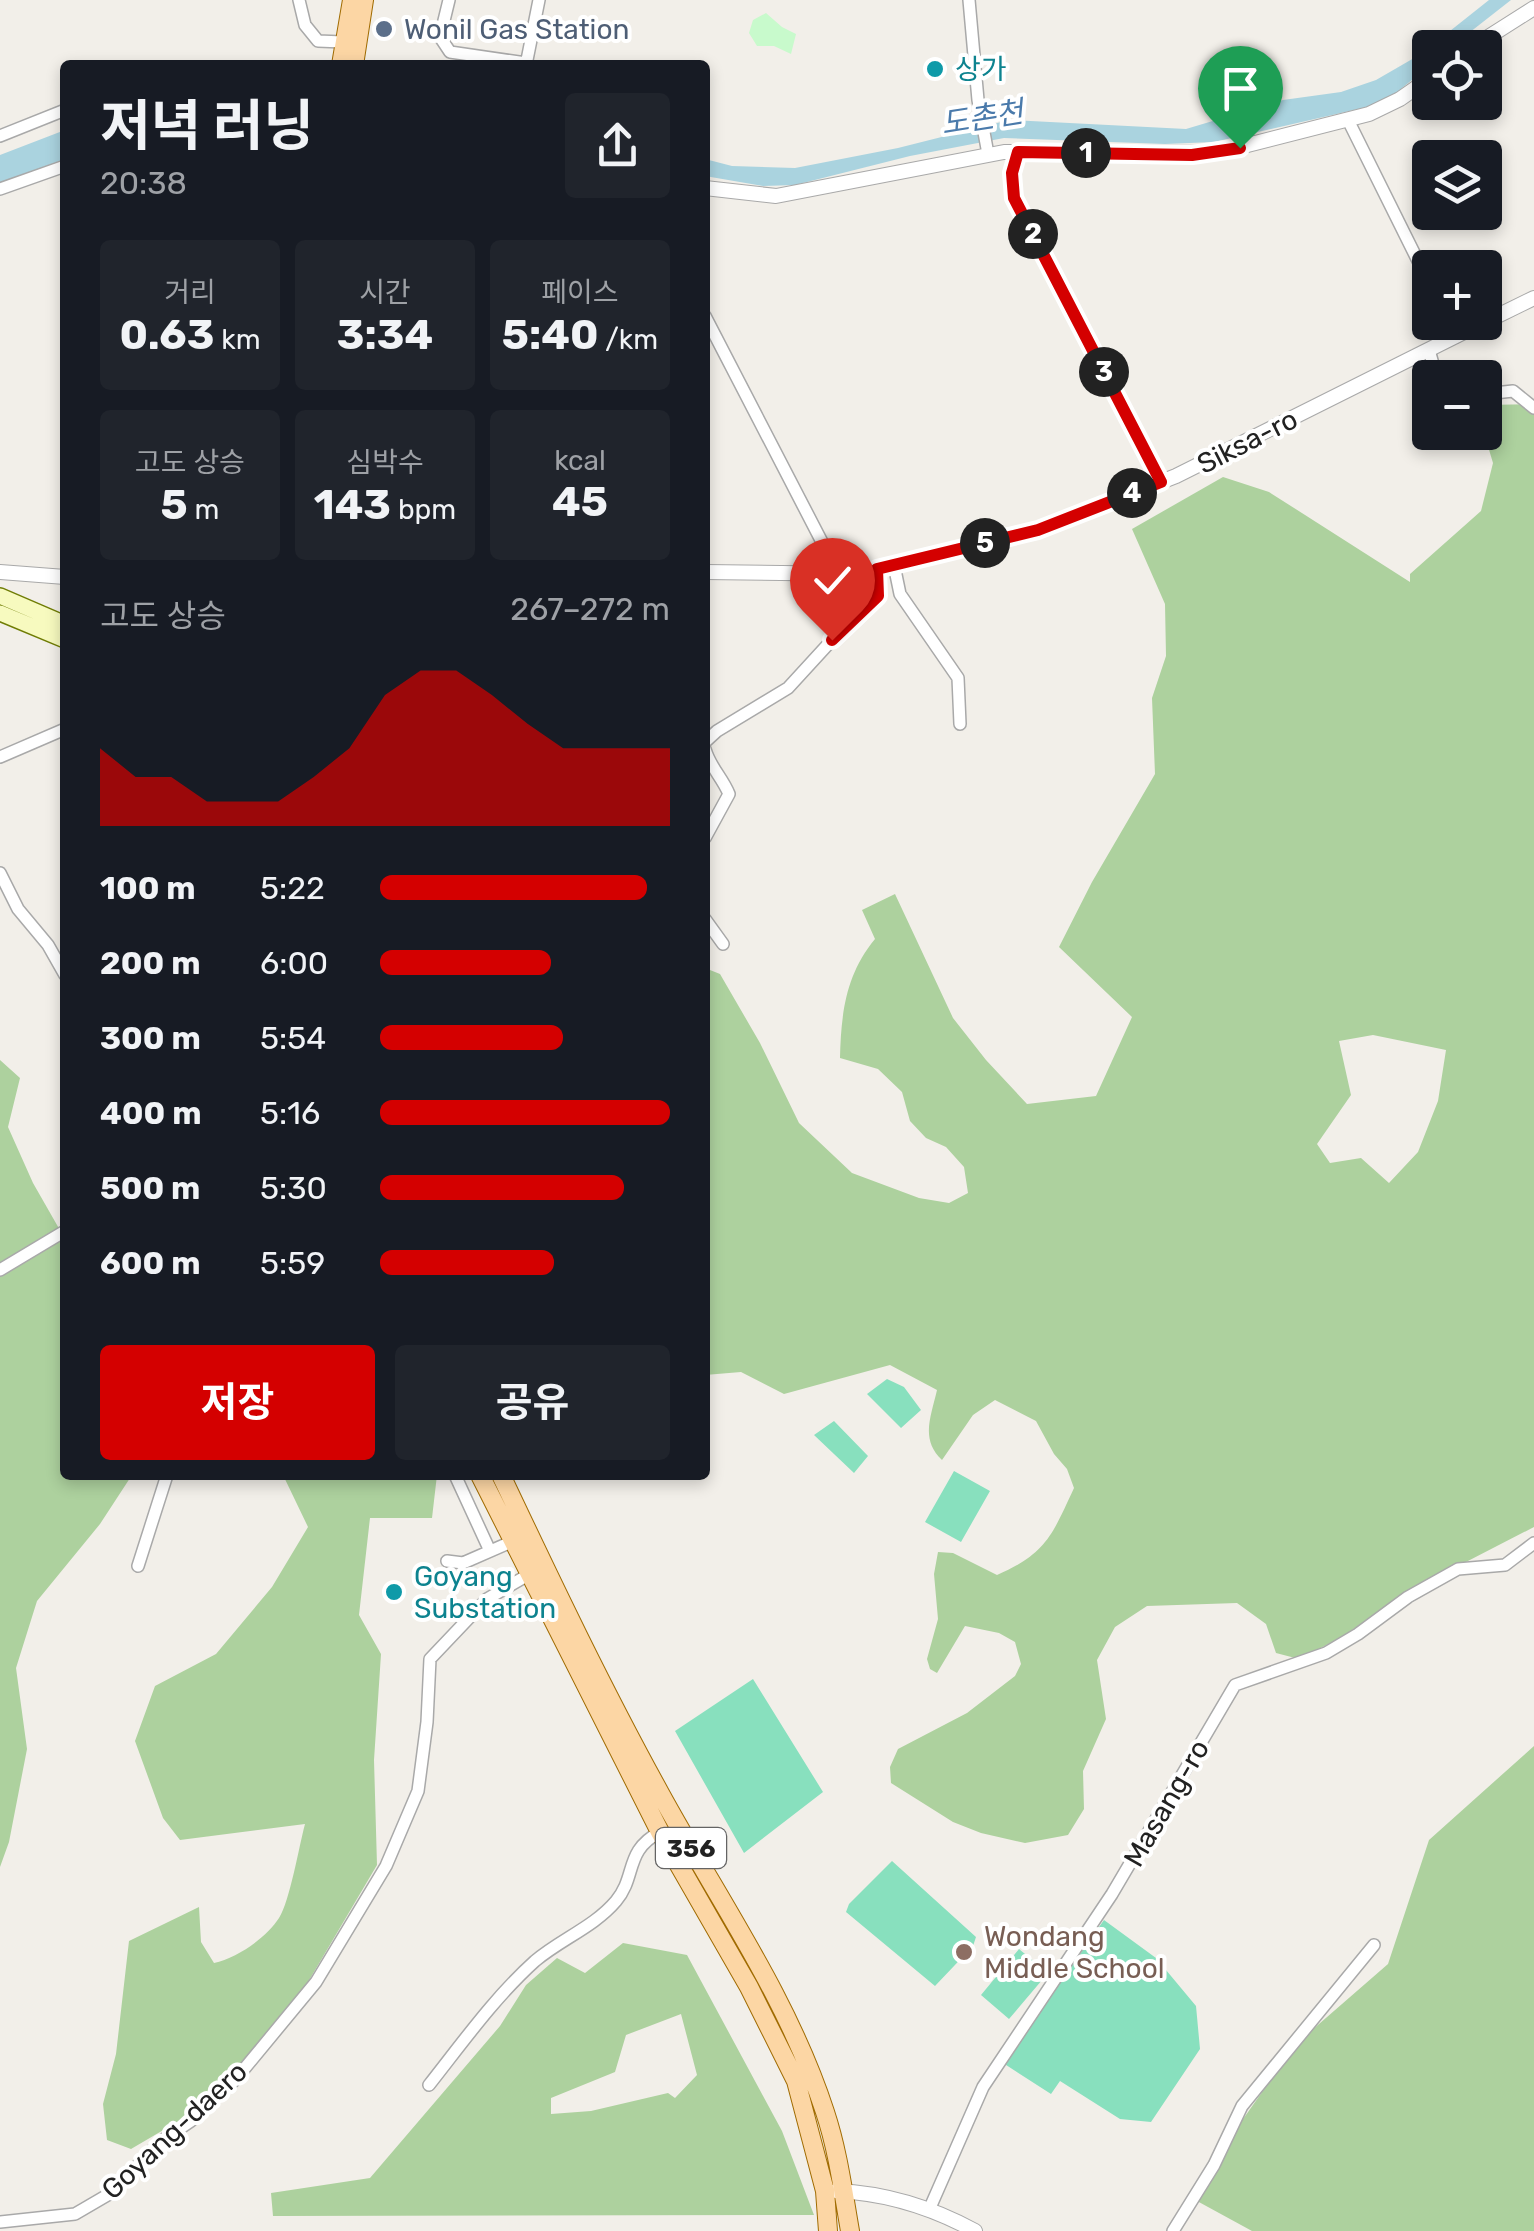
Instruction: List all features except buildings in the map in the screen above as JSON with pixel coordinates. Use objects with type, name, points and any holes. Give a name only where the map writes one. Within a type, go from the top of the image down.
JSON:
[{"type":"main road","points":[[341,60],[352,0]]},
{"type":"main road","points":[[355,60],[364,0]]},
{"type":"main road","points":[[0,596],[60,622]]},
{"type":"main road","points":[[0,612],[60,638]]},
{"type":"main road","name":"356","points":[[482,1480],[660,1832],[750,1987],[796,2081],[850,2231]]},
{"type":"main road","name":"356","points":[[503,1480],[598,1680],[768,1979],[824,2110],[834,2191],[828,2231]]},
{"type":"street","points":[[299,0],[305,25],[318,41],[343,42]]},
{"type":"street","points":[[449,0],[440,37],[450,52],[501,60]]},
{"type":"street","points":[[527,60],[540,0]]},
{"type":"street","points":[[969,0],[987,150]]},
{"type":"street","points":[[1499,30],[1534,8]]},
{"type":"street","points":[[710,189],[761,196],[791,194],[987,150],[1216,153],[1370,114],[1412,91]]},
{"type":"street","points":[[0,136],[60,112]]},
{"type":"street","points":[[1348,120],[1413,250]]},
{"type":"street","points":[[1018,152],[1012,173],[1014,198],[1161,482]]},
{"type":"street","points":[[0,189],[60,168]]},
{"type":"street","name":"Siksa-ro","points":[[1502,314],[1534,298]]},
{"type":"street","points":[[710,326],[838,573]]},
{"type":"street","name":"Siksa-ro","points":[[710,572],[838,573],[877,569],[1038,530],[1161,482],[1428,350],[1440,340]]},
{"type":"street","points":[[1428,350],[1431,360]]},
{"type":"street","points":[[1502,392],[1512,391],[1534,408]]},
{"type":"street","points":[[894,565],[900,594],[958,678],[960,724]]},
{"type":"street","points":[[710,740],[717,731],[788,688],[878,596],[877,569]]},
{"type":"street","points":[[0,572],[60,576]]},
{"type":"street","points":[[0,757],[60,731]]},
{"type":"street","points":[[710,766],[723,780],[728,794],[710,828]]},
{"type":"street","points":[[3,882],[60,966]]},
{"type":"street","points":[[710,926],[723,944]]},
{"type":"street","points":[[0,1270],[60,1234]]},
{"type":"street","points":[[138,1566],[166,1480]]},
{"type":"street","points":[[457,1480],[490,1552]]},
{"type":"street","points":[[447,1561],[463,1563],[512,1542]]},
{"type":"street","name":"Masang-ro","points":[[929,2210],[983,2087],[1119,1883],[1236,1685],[1326,1652],[1458,1569],[1505,1565],[1534,1543]]},
{"type":"street","name":"Goyang-daero","points":[[0,2222],[75,2214],[112,2194],[160,2142],[191,2122],[235,2080],[316,1982],[386,1866],[418,1791],[430,1659],[487,1599],[528,1575]]},
{"type":"street","points":[[429,2085],[504,1988],[548,1950],[591,1924],[619,1898],[642,1842],[660,1832]]},
{"type":"street","points":[[1173,2231],[1214,2165],[1242,2106],[1374,1945]]},
{"type":"street","points":[[834,2191],[895,2197],[975,2231]]},
{"type":"green space","points":[[766,13],[796,34],[791,54],[774,46],[757,46],[749,33],[753,20]]},
{"type":"green space","points":[[1534,404],[1534,1527],[1404,1594],[1342,1637],[1299,1659],[1276,1653],[1266,1624],[1237,1603],[1147,1606],[1115,1627],[1097,1660],[1106,1719],[1083,1771],[1084,1809],[1068,1835],[1025,1843],[981,1833],[953,1822],[891,1783],[890,1767],[898,1749],[967,1713],[1015,1676],[1021,1664],[1015,1642],[999,1633],[965,1626],[937,1673],[930,1669],[927,1659],[938,1619],[934,1574],[938,1552],[953,1553],[997,1575],[1014,1567],[1046,1541],[1074,1488],[1067,1469],[1036,1421],[995,1400],[973,1415],[942,1460],[929,1436],[937,1390],[890,1365],[784,1394],[741,1372],[710,1375],[710,970],[720,974],[760,1043],[799,1123],[852,1173],[919,1198],[949,1203],[968,1193],[964,1167],[946,1147],[926,1138],[910,1121],[902,1092],[878,1069],[840,1058],[851,980],[875,939],[862,910],[895,894],[953,1018],[1027,1104],[1096,1096],[1132,1017],[1059,947],[1155,774],[1152,698],[1166,656],[1165,604],[1132,529],[1223,477],[1269,492],[1410,582],[1410,574],[1481,511],[1493,463],[1489,450],[1502,450],[1502,405]],"holes":[[[1373,1035],[1446,1050],[1438,1101],[1418,1152],[1389,1183],[1361,1158],[1330,1163],[1317,1144],[1351,1095],[1339,1041]]]},
{"type":"green space","points":[[0,1060],[20,1078],[8,1127],[60,1230],[60,1480],[129,1480],[100,1524],[37,1601],[16,1668],[27,1749],[9,1842],[0,1867]]},
{"type":"green space","points":[[887,1379],[904,1387],[921,1410],[901,1428],[867,1394]]},
{"type":"green space","points":[[834,1421],[868,1456],[854,1473],[814,1435]]},
{"type":"green space","points":[[954,1471],[990,1491],[961,1542],[925,1522]]},
{"type":"green space","points":[[285,1480],[436,1480],[432,1518],[370,1518],[359,1615],[381,1654],[374,1760],[377,1865],[308,1982],[206,2105],[131,2149],[107,2140],[103,2104],[116,2054],[129,1941],[199,1907],[201,1942],[214,1963],[250,1946],[267,1933],[283,1910],[305,1824],[180,1840],[163,1818],[135,1741],[155,1686],[216,1654],[272,1587],[308,1527]]},
{"type":"green space","points":[[753,1679],[823,1792],[744,1853],[675,1731]]},
{"type":"green space","points":[[1534,1746],[1534,2231],[1252,2231],[1197,2201],[1205,2173],[1296,2044],[1388,1964],[1429,1840]]},
{"type":"green space","points":[[892,1861],[976,1937],[973,1946],[935,1986],[846,1912],[849,1904]]},
{"type":"green space","points":[[1104,1920],[1156,1958],[1196,2006],[1200,2049],[1151,2122],[1120,2119],[1060,2081],[1051,2094],[1003,2063]]},
{"type":"green space","points":[[623,1943],[687,1955],[782,2131],[814,2215],[273,2216],[271,2193],[370,2178],[500,2026],[526,1985],[557,1958],[585,1973]],"holes":[[[681,2014],[697,2075],[675,2098],[668,2093],[591,2111],[551,2114],[551,2098],[615,2072],[626,2035]]]},
{"type":"green space","points":[[1019,1949],[1048,1973],[1009,2019],[981,1995]]},
{"type":"water","points":[[1489,0],[1511,0],[1473,30],[1451,30]]},
{"type":"water","points":[[1412,59],[1412,80],[1396,93],[1367,107],[1214,142],[1004,138],[910,156],[795,185],[763,186],[710,177],[710,160],[732,166],[795,168],[898,148],[1009,120],[1186,129],[1283,100],[1341,92],[1376,80]]},
{"type":"water","points":[[60,132],[60,161],[0,183],[0,155]]},
{"type":"place","name":"Wonil Gas Station","points":[[384,29]]},
{"type":"place","name":"상가","points":[[935,69]]},
{"type":"place","name":"Goyang Substation","points":[[394,1592]]},
{"type":"place","name":"Wondang Middle School","points":[[964,1952]]},
{"type":"route","points":[[832,640],[878,596],[877,569],[1038,530],[1161,482],[1014,198],[1012,173],[1018,152],[1192,155],[1240,148]]},
{"type":"water label","name":"도촌천","points":[[982,118]]}]
